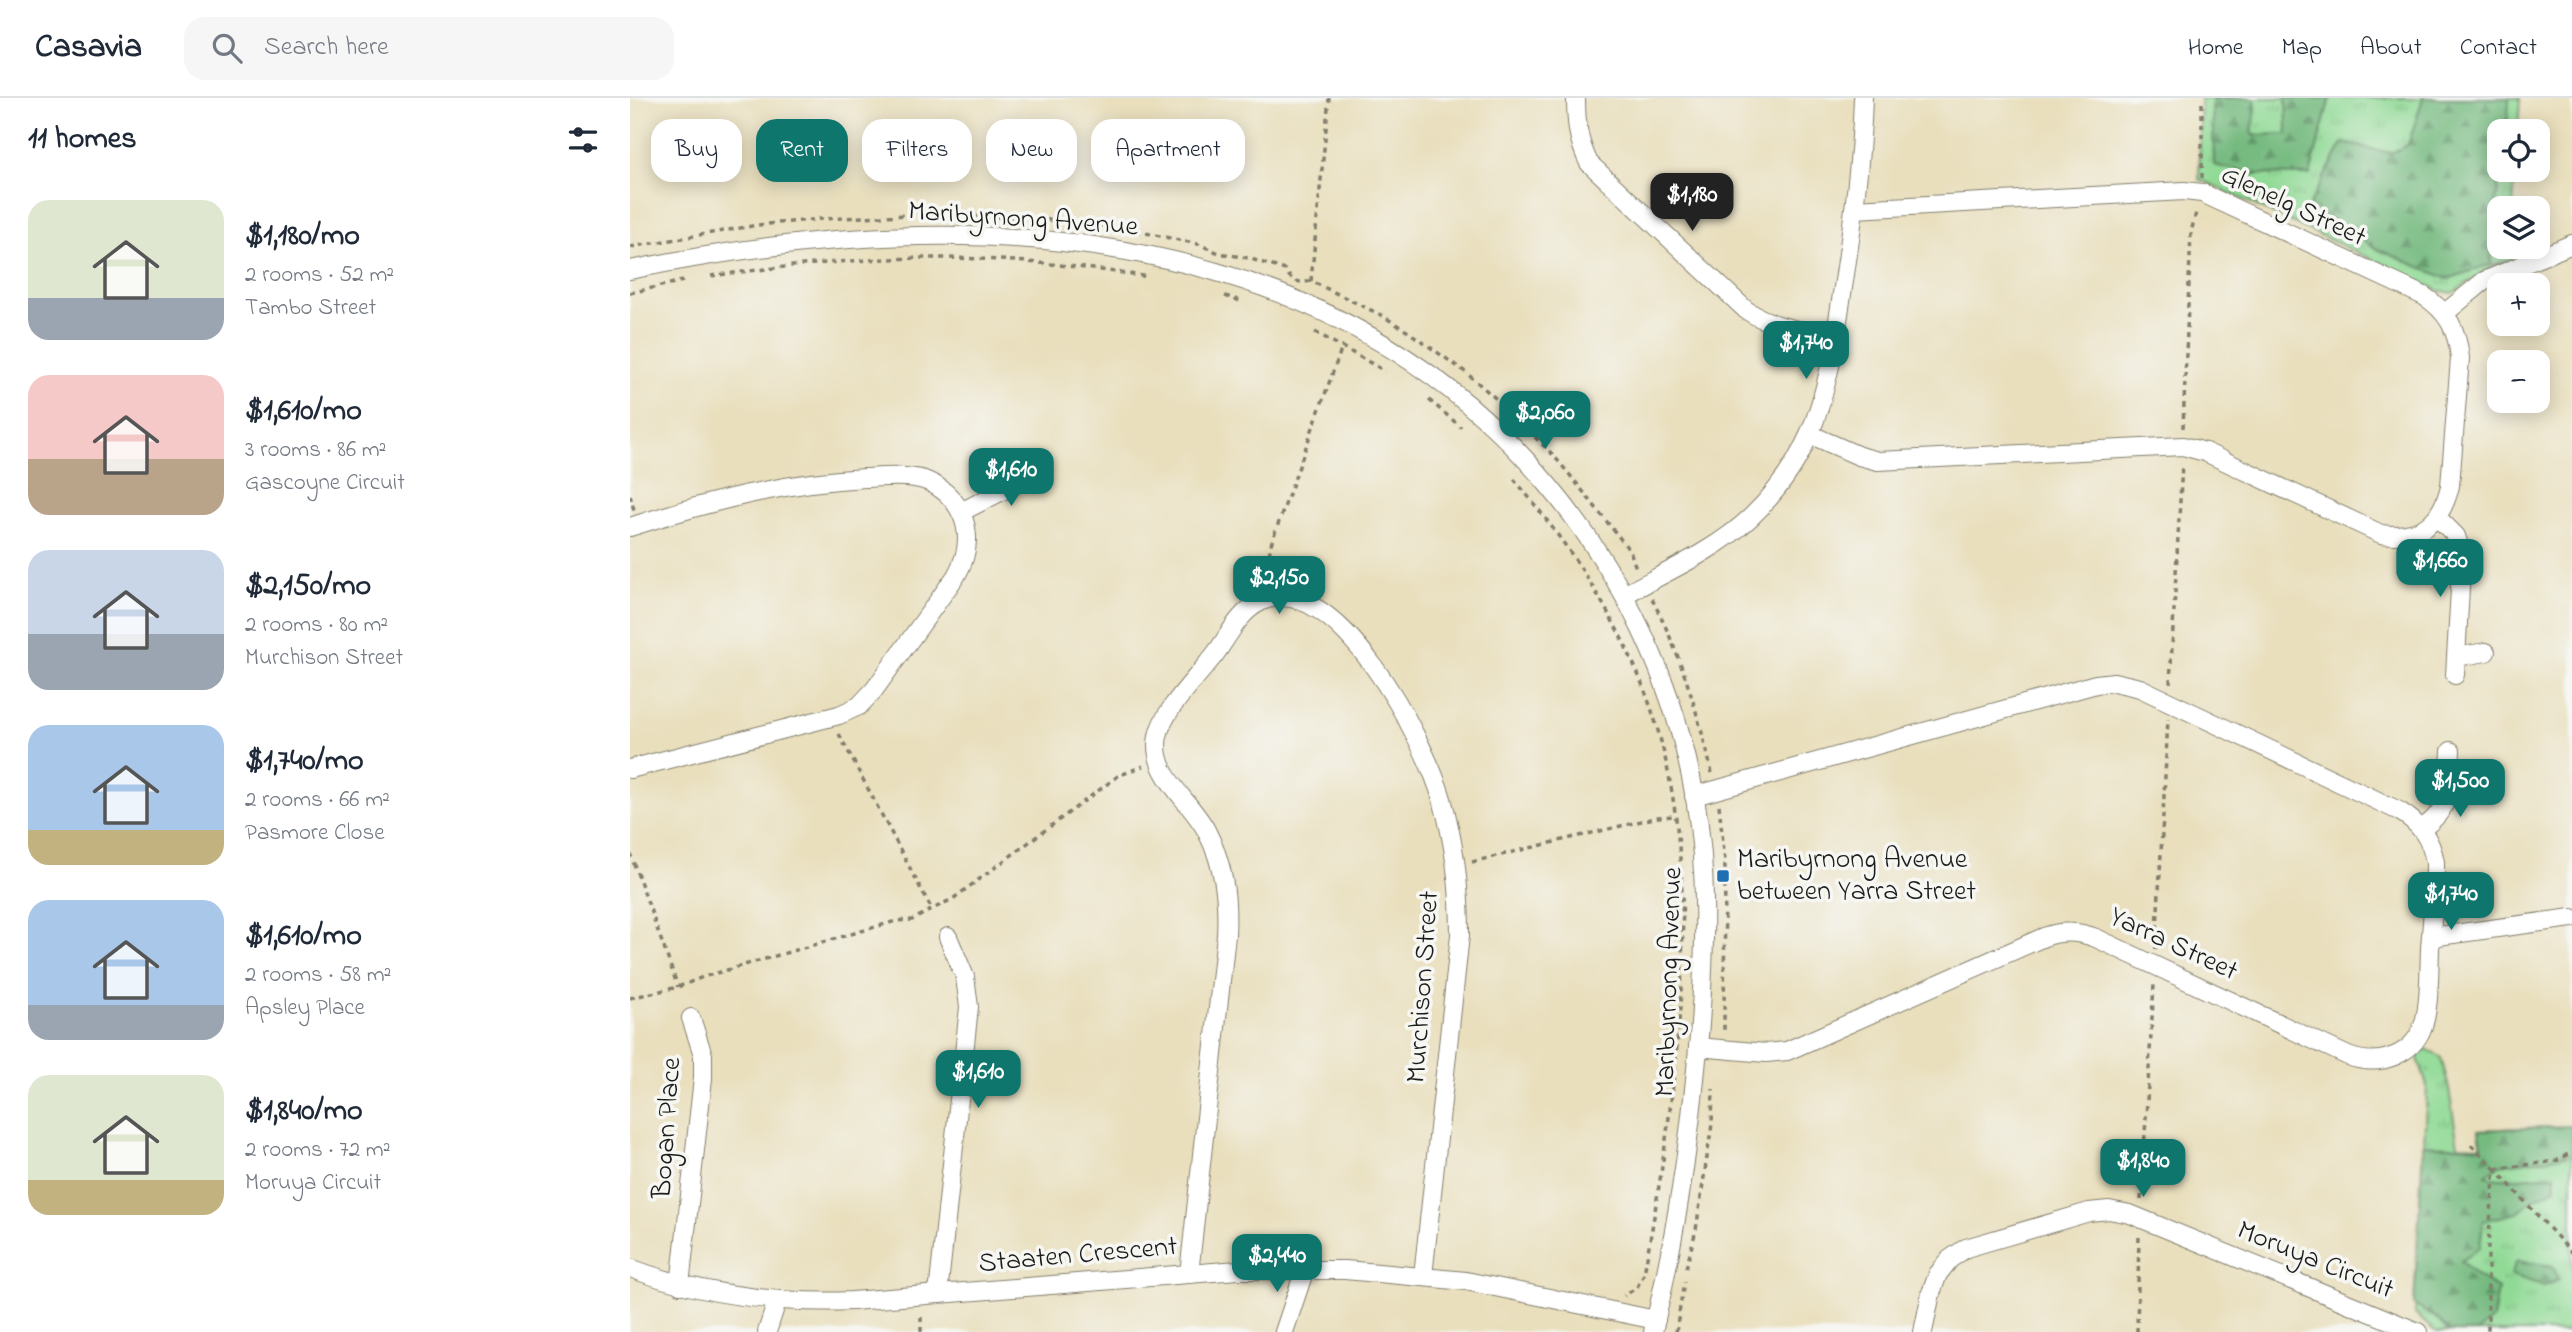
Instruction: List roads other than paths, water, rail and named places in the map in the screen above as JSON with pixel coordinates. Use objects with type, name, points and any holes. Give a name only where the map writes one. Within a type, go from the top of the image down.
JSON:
[{"type":"street","points":[[1576,98],[1580,145],[1589,163],[1746,310],[1760,320],[1777,326],[1835,337]]},
{"type":"street","points":[[1624,595],[1643,575],[1718,543],[1750,517],[1784,479],[1809,434],[1823,393],[1835,337],[1855,209],[1863,98]]},
{"type":"street","name":"Glenelg Street","points":[[1855,209],[2183,191],[2202,193],[2424,296],[2445,313]]},
{"type":"street","name":"Maribyrnong Avenue","points":[[630,270],[783,244],[938,237],[1042,242],[1183,262],[1256,283],[1360,329],[1424,370],[1474,409],[1511,443],[1584,530],[1624,595],[1650,649],[1667,693],[1695,796],[1705,902],[1698,1047],[1684,1171],[1654,1326]]},
{"type":"street","points":[[1809,434],[1859,456],[1888,461],[2183,446],[2205,452],[2381,534],[2407,535],[2424,529],[2437,517],[2446,503],[2450,486],[2460,358],[2458,338],[2445,313],[2484,281],[2572,244]]},
{"type":"street","points":[[961,512],[1043,470]]},
{"type":"street","points":[[630,527],[766,489],[836,480],[905,477],[925,480],[942,489],[961,512],[967,530],[967,550],[956,576],[867,699],[849,711],[830,717],[630,769]]},
{"type":"street","points":[[2437,517],[2456,536],[2462,554],[2456,666],[2486,652]]},
{"type":"street","name":"Murchison Street","points":[[1189,1274],[1226,935],[1227,898],[1220,862],[1213,845],[1196,813],[1162,770],[1157,743],[1165,717],[1251,607],[1267,599],[1286,596],[1312,604],[1340,629],[1377,672],[1408,719],[1432,770],[1449,824],[1457,866],[1460,907],[1458,964],[1423,1276]]},
{"type":"street","points":[[1695,796],[2096,684],[2114,682],[2140,688],[2399,811],[2422,829],[2442,811],[2448,798],[2451,751]]},
{"type":"street","points":[[2449,782],[2479,777]]},
{"type":"street","name":"Yarra Street","points":[[1698,1047],[1766,1053],[1787,1051],[2044,937],[2065,932],[2096,938],[2348,1056],[2365,1061],[2382,1061],[2405,1050],[2422,1029],[2426,1010],[2435,862],[2431,845],[2422,829]]},
{"type":"street","points":[[2431,937],[2572,918]]},
{"type":"street","points":[[938,1294],[969,1007],[965,977],[948,937]]},
{"type":"street","name":"Bogan Place","points":[[680,1284],[703,1078],[703,1055],[691,1018]]},
{"type":"street","name":"Moruya Circuit","points":[[1923,1332],[1934,1283],[1943,1266],[1957,1253],[1975,1245],[2076,1216],[2109,1210],[2130,1214],[2418,1332]]},
{"type":"street","name":"Staaten Crescent","points":[[630,1268],[712,1292],[777,1301],[827,1302],[1189,1274],[1306,1269],[1423,1276],[1508,1288],[1618,1312],[1654,1326]]},
{"type":"street","points":[[1284,1332],[1306,1269]]},
{"type":"street","points":[[767,1332],[777,1301]]},
{"type":"place","name":"Maribyrnong Avenue between Yarra Street","points":[[1723,876]]}]
